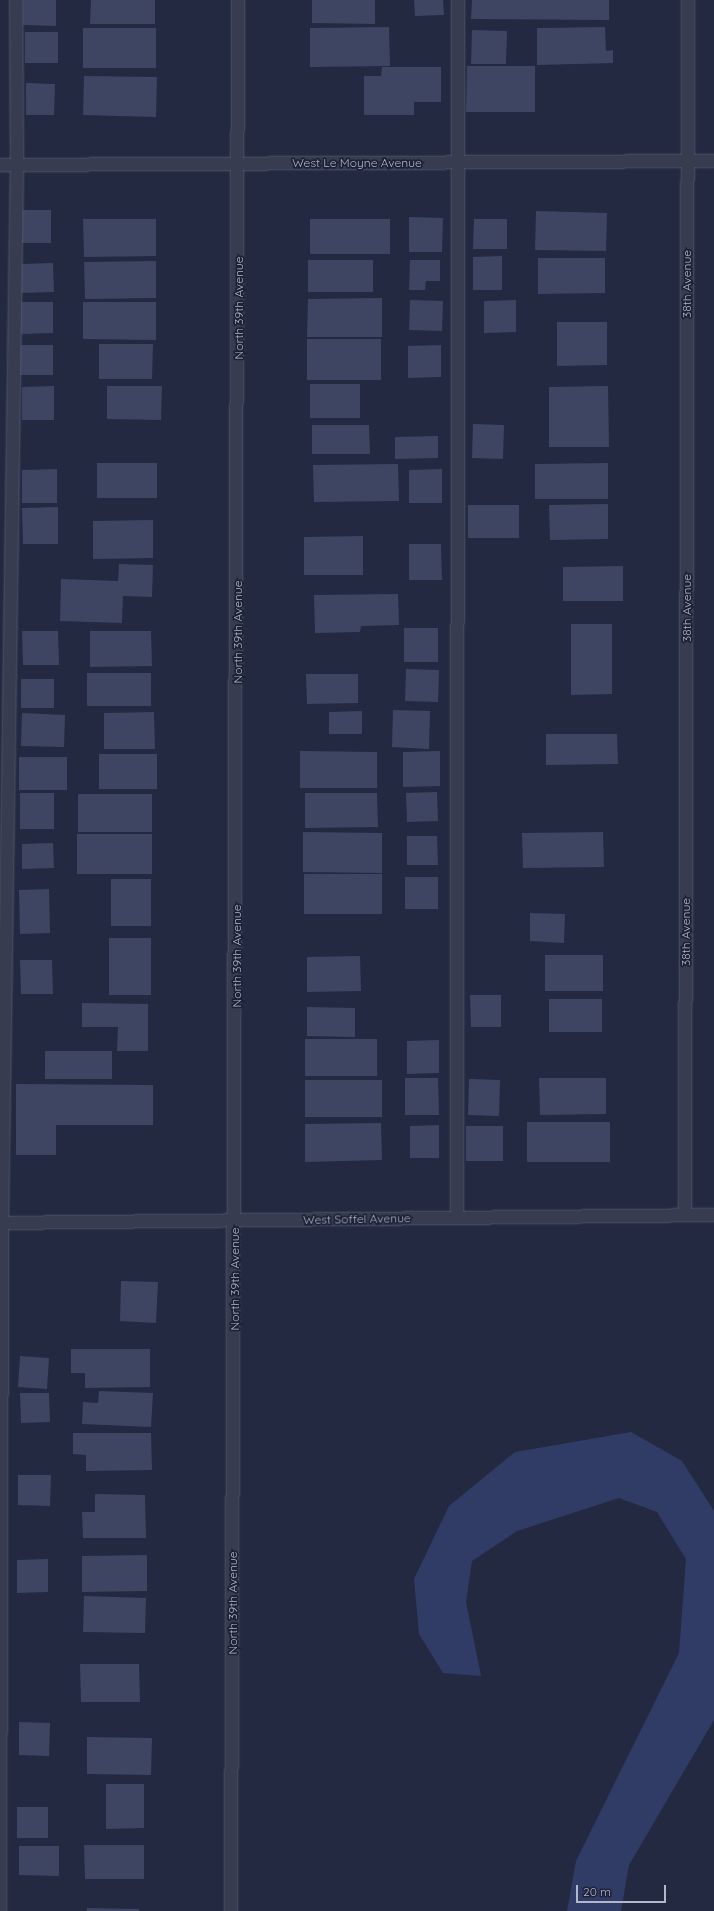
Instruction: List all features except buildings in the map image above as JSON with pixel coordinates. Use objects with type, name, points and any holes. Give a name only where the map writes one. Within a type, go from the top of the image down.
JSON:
[{"type":"street","points":[[0,1911],[1,1223],[17,165],[16,0]]},
{"type":"street","name":"North 39th Avenue","points":[[231,1911],[239,164],[238,0]]},
{"type":"street","points":[[457,1218],[458,0]]},
{"type":"street","name":"38th Avenue","points":[[685,1215],[688,0]]},
{"type":"street","name":"West Le Moyne Avenue","points":[[0,165],[714,161]]},
{"type":"street","name":"West Soffel Avenue","points":[[1,1223],[714,1215]]},
{"type":"water","points":[[631,1432],[682,1461],[714,1511],[714,1720],[629,1865],[621,1911],[567,1911],[576,1861],[679,1653],[686,1559],[657,1512],[619,1498],[517,1531],[472,1561],[466,1602],[481,1676],[443,1673],[419,1634],[414,1579],[449,1506],[515,1452]]}]
